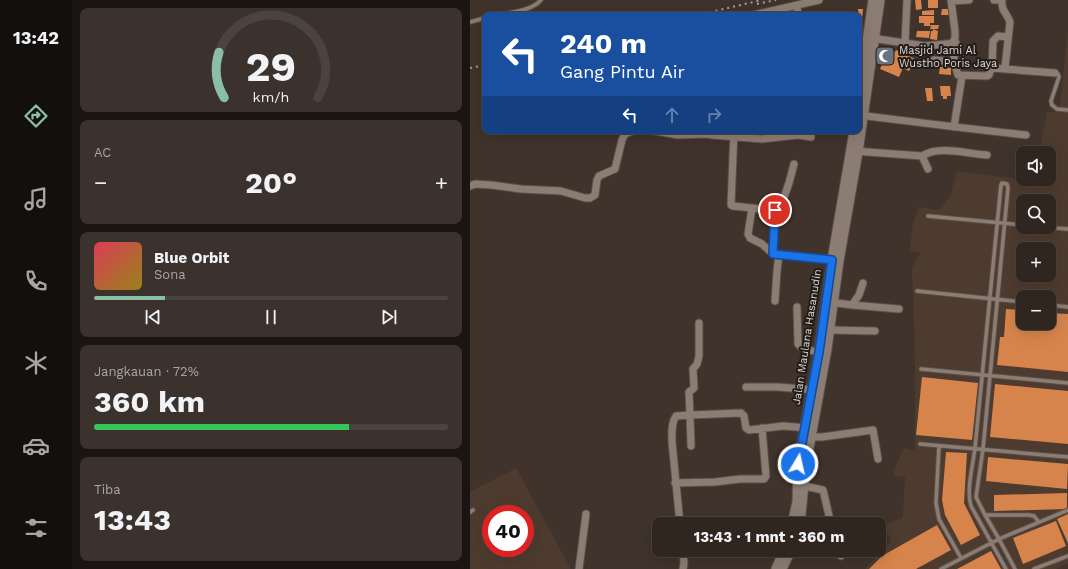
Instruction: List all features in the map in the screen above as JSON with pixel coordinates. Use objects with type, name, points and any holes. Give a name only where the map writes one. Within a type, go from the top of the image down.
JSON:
[{"type":"street","points":[[772,12],[820,0]]},
{"type":"street","name":"Jalan Maulana Hasanudin","points":[[862,133],[865,115],[873,0]]},
{"type":"street","name":"Jalan Maulana Hasanudin","points":[[862,62],[871,38],[880,0]]},
{"type":"street","points":[[905,44],[907,0]]},
{"type":"street","points":[[969,0],[951,0],[955,31],[954,62],[958,75],[990,75],[992,68],[993,41],[998,36],[1008,36]]},
{"type":"street","points":[[1002,0],[1003,10],[1010,22],[1005,68]]},
{"type":"street","points":[[797,5],[798,12]]},
{"type":"street","points":[[871,38],[925,46],[954,43]]},
{"type":"street","points":[[934,60],[954,62]]},
{"type":"street","points":[[992,68],[1055,73]]},
{"type":"street","points":[[954,127],[962,76]]},
{"type":"street","points":[[865,115],[1026,135]]},
{"type":"street","points":[[470,186],[475,184],[521,189],[562,191],[579,197],[590,198],[595,194],[599,176],[615,169],[622,140],[625,134]]},
{"type":"street","points":[[706,134],[712,136],[734,134],[762,139],[798,136],[812,137]]},
{"type":"street","points":[[734,134],[733,206],[775,210],[780,208],[782,206],[794,164]]},
{"type":"street","name":"Jalan Maulana Hasanudin","points":[[855,134],[859,151]]},
{"type":"street","name":"Jalan Maulana Hasanudin","points":[[800,517],[802,465],[832,302],[835,260],[862,134]]},
{"type":"street","points":[[859,151],[922,156],[928,152],[935,151],[951,151],[986,155]]},
{"type":"street","points":[[922,156],[928,169]]},
{"type":"street","points":[[752,208],[748,234],[750,238],[776,254],[835,260]]},
{"type":"street","points":[[775,210],[777,271],[775,301]]},
{"type":"street","points":[[850,305],[859,295],[863,283]]},
{"type":"street","points":[[832,302],[899,309]]},
{"type":"street","name":"Jalan Maulana Hasanudin","points":[[822,352],[835,330],[832,302]]},
{"type":"street","points":[[797,307],[798,344],[804,349],[822,352]]},
{"type":"street","points":[[691,446],[689,392],[694,388],[693,369],[697,364],[699,356],[699,323]]},
{"type":"street","points":[[835,330],[875,331]]},
{"type":"street","points":[[746,387],[778,386],[816,390]]},
{"type":"street","points":[[679,517],[672,442],[674,419],[677,416],[741,414],[743,415],[746,428],[748,429],[783,426],[809,431],[822,437],[873,430],[878,459]]},
{"type":"street","points":[[675,483],[764,479],[766,476],[762,428]]},
{"type":"street","points":[[802,491],[823,490],[829,517]]},
{"type":"street","name":"Jalan Maulana Hasanudin","points":[[794,517],[802,491]]},
{"type":"street","points":[[579,569],[586,514]]},
{"type":"street","points":[[683,569],[684,557]]},
{"type":"street","points":[[776,569],[781,557]]},
{"type":"street","points":[[782,569],[788,557]]},
{"type":"lane","points":[[511,12],[528,8],[538,4],[541,0]]},
{"type":"lane","points":[[470,22],[482,19]]},
{"type":"lane","points":[[1055,73],[1058,74],[1059,77],[1051,101],[1052,105],[1057,108],[1068,110]]},
{"type":"lane","points":[[1006,569],[971,506],[969,499],[990,299],[1000,185],[1002,183],[1007,184],[1008,186],[983,449],[976,497],[1015,569]]},
{"type":"lane","points":[[928,216],[1016,225]]},
{"type":"lane","points":[[1056,228],[1068,229]]},
{"type":"lane","points":[[917,291],[1016,301]]},
{"type":"lane","points":[[1056,305],[1068,306]]},
{"type":"lane","points":[[922,369],[1068,383]]},
{"type":"lane","points":[[920,444],[1068,457]]},
{"type":"lane","points":[[939,446],[936,503],[937,512],[939,519],[961,558]]},
{"type":"lane","points":[[941,569],[992,542],[1068,510]]},
{"type":"lane","points":[[985,516],[1028,515],[1034,516],[1040,522]]},
{"type":"lane","points":[[1034,569],[1068,556]]},
{"type":"shaded area","points":[[1068,32],[1068,563],[1056,569],[865,569],[877,557],[886,557],[886,547],[891,542],[886,530],[888,523],[903,518],[905,477],[894,476],[893,472],[904,448],[915,451],[915,358],[912,268],[920,253],[910,250],[913,223],[919,207],[937,210],[943,205],[951,194],[957,171],[1016,179],[1016,186],[1056,186],[1056,146],[1040,146],[1047,112],[1059,112]]},
{"type":"shaded area","points":[[516,468],[571,569],[470,569],[470,492]]},
{"type":"building","points":[[915,0],[921,0],[922,9],[916,10]]},
{"type":"building","points":[[928,0],[938,0],[938,8],[928,8]]},
{"type":"building","points":[[858,9],[863,9],[862,20],[862,12],[858,12]]},
{"type":"building","points":[[942,9],[952,9],[952,15],[941,15]]},
{"type":"building","points":[[934,10],[934,15],[922,15],[922,11]]},
{"type":"building","points":[[919,16],[934,16],[934,23],[930,23],[930,25],[939,25],[938,29],[930,29],[931,26],[924,26],[924,23],[919,23]]},
{"type":"building","points":[[933,29],[938,31],[937,40],[930,39],[931,31],[933,31]]},
{"type":"building","points":[[917,31],[930,31],[929,38],[916,37]]},
{"type":"building","points":[[888,49],[895,52],[896,50],[915,59],[909,71],[903,68],[899,77],[880,69]]},
{"type":"building","points":[[940,67],[951,68],[951,75],[939,74]]},
{"type":"building","points":[[940,86],[950,86],[951,96],[947,96],[947,99],[943,99],[943,96],[941,96]]},
{"type":"building","points":[[925,88],[932,88],[933,101],[927,101]]},
{"type":"building","points":[[1006,309],[1016,310],[1016,330],[1056,330],[1056,313],[1068,314],[1068,372],[997,365],[1000,337],[1004,337]]},
{"type":"building","points":[[922,377],[978,383],[972,440],[916,435]]},
{"type":"building","points":[[995,384],[1068,391],[1068,444],[990,437]]},
{"type":"building","points":[[946,452],[967,453],[964,503],[980,535],[961,545],[945,515],[942,500]]},
{"type":"building","points":[[988,457],[1068,464],[1067,489],[986,481]]},
{"type":"building","points":[[1067,493],[1067,509],[994,511],[994,495]]},
{"type":"building","points":[[1068,514],[1068,543],[1057,519]]},
{"type":"building","points":[[1056,521],[1066,546],[1023,564],[1013,538]]},
{"type":"building","points":[[937,525],[951,550],[916,569],[869,569],[881,557],[886,557],[886,554]]},
{"type":"building","points":[[991,551],[1001,569],[957,569]]},
{"type":"railway","points":[[711,12],[762,0]]},
{"type":"railway","points":[[757,4],[776,0]]},
{"type":"railway","points":[[470,68],[482,66]]},
{"type":"place","name":"Masjid Jami Al Wustho Poris Jaya","points":[[885,56]]},
{"type":"route","points":[[775,210],[773,254],[832,260],[819,352],[798,464]]}]
